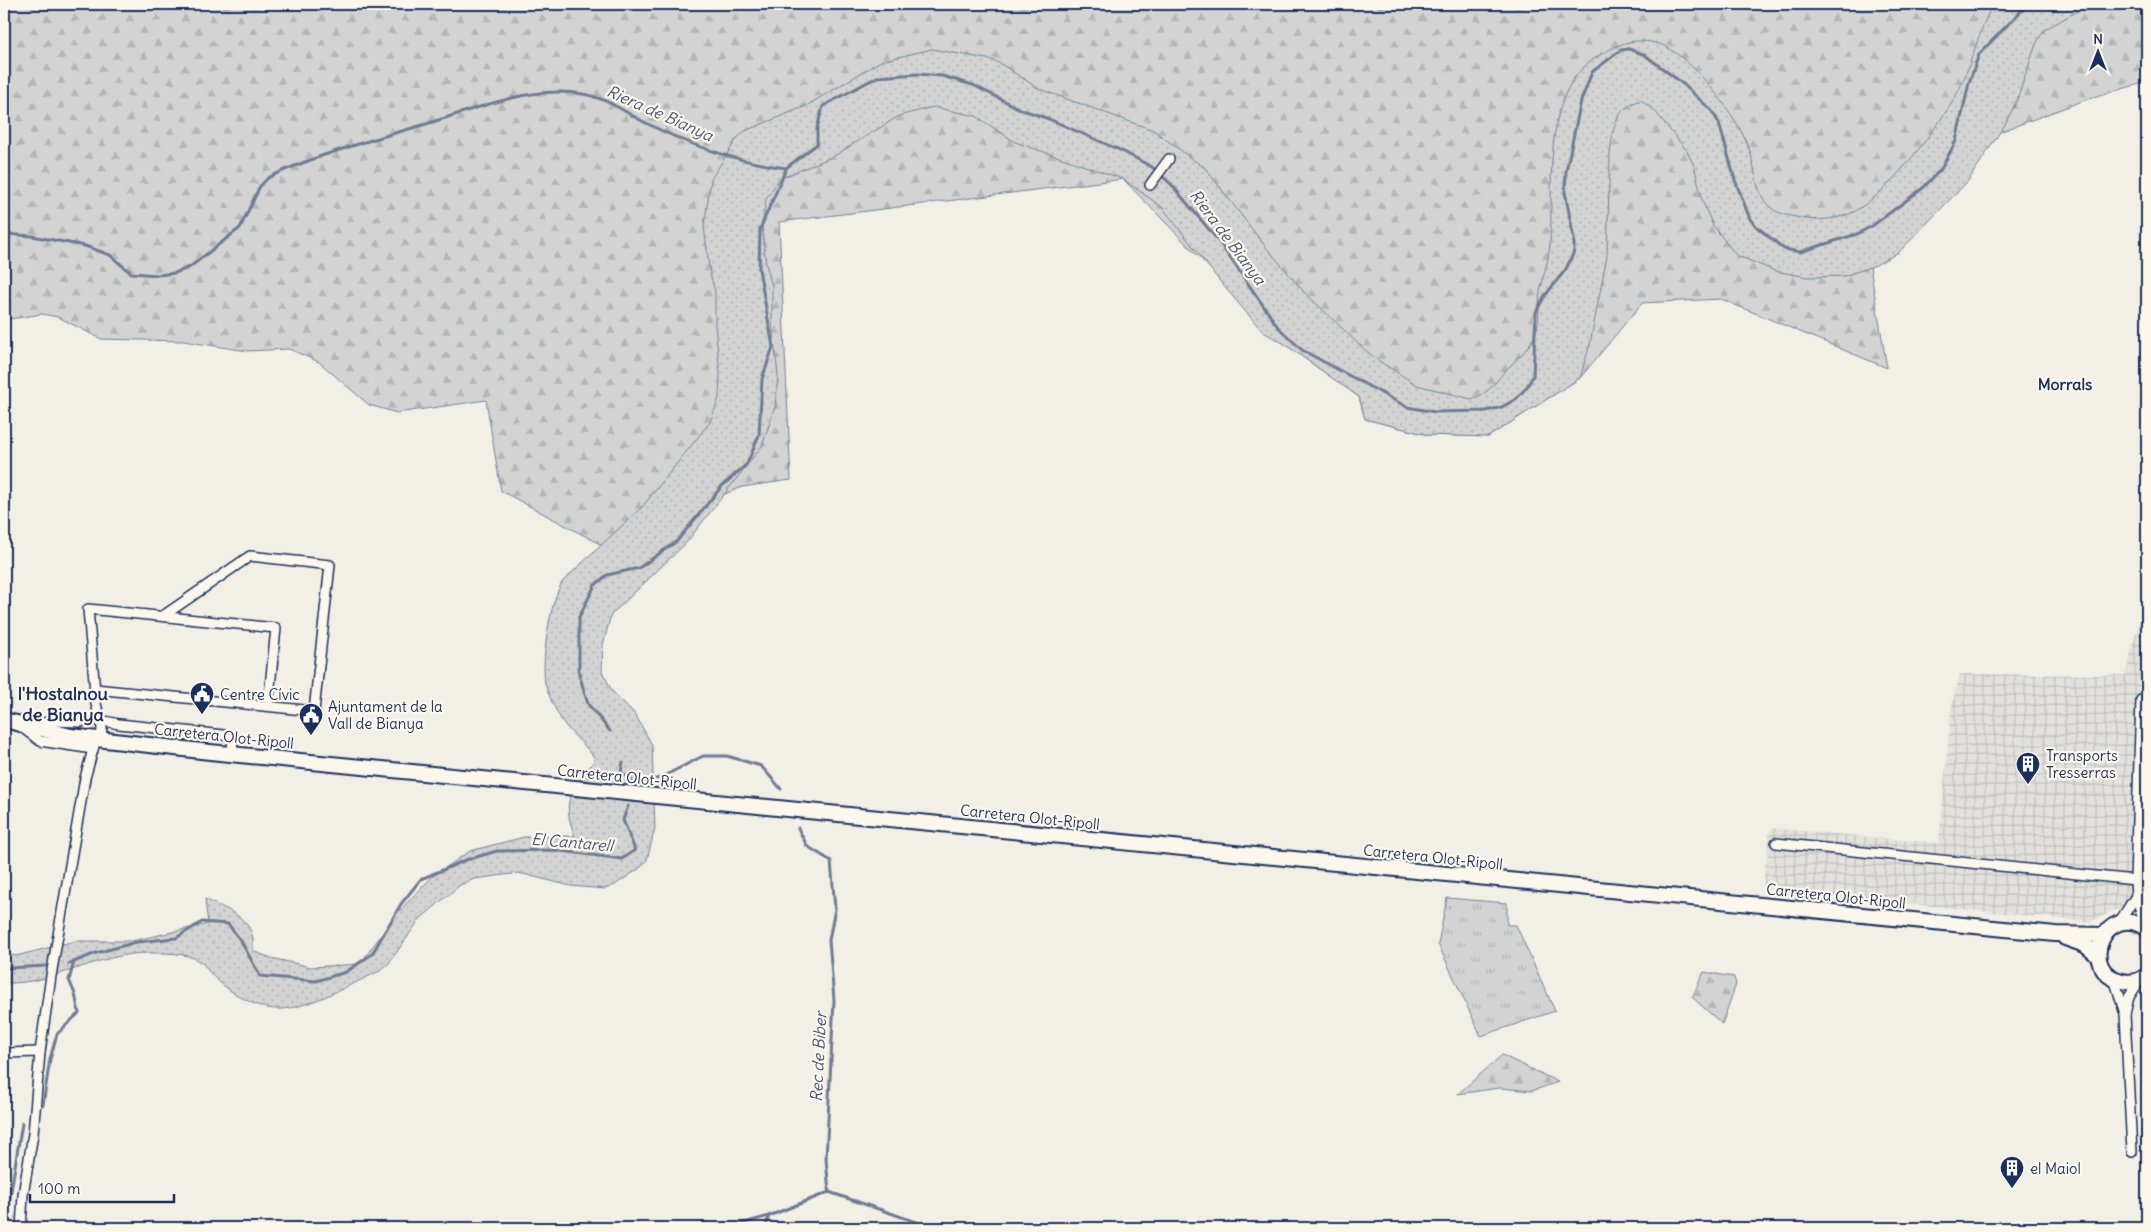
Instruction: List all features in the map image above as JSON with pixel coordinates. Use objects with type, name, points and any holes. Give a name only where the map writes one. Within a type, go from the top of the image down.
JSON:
[{"type":"main road","name":"Carretera Olot-Ripoll","points":[[4,720],[94,742],[232,753],[648,796],[2055,934],[2103,935]]},
{"type":"main road","points":[[2143,977],[2129,982],[2114,978],[2103,969],[2098,956],[2099,943],[2103,935],[2118,924],[2133,922],[2147,929]]},
{"type":"main road","name":"Carretera Olot-Ripoll","points":[[2055,934],[2085,945],[2098,956]]},
{"type":"street","points":[[1150,185],[1169,159]]},
{"type":"street","points":[[96,689],[314,711],[330,565],[250,556],[163,616]]},
{"type":"street","points":[[21,1228],[23,1195],[33,1134],[40,1052],[51,976],[85,778],[101,720],[96,704],[88,609],[276,628],[268,706]]},
{"type":"street","points":[[2141,700],[2135,880],[2136,896],[2147,929]]},
{"type":"street","points":[[94,742],[84,727],[96,704]]},
{"type":"street","points":[[38,729],[43,723],[52,721],[86,721],[95,718],[233,736],[232,753]]},
{"type":"street","points":[[18,724],[40,741],[94,742]]},
{"type":"street","points":[[2137,794],[2147,794]]},
{"type":"street","points":[[1776,843],[2135,880]]},
{"type":"street","points":[[2118,924],[2136,896]]},
{"type":"street","points":[[2132,1152],[2126,1014],[2129,997],[2143,977]]},
{"type":"street","points":[[2114,978],[2126,1014]]},
{"type":"street","points":[[4,1053],[40,1052]]},
{"type":"shaded area","points":[[2147,591],[2147,914],[2115,910],[2090,922],[1763,889],[1770,828],[1939,843],[1951,709],[1960,674],[2125,675]]},
{"type":"green space","points":[[4,4],[2147,4],[2147,82],[2093,97],[1989,136],[1948,195],[1870,267],[1887,368],[1721,299],[1642,303],[1580,378],[1488,437],[1428,435],[1365,419],[1359,397],[1283,343],[1123,179],[779,222],[791,480],[742,487],[602,545],[501,491],[486,400],[397,413],[369,405],[319,362],[289,349],[247,351],[183,341],[101,339],[58,317],[42,314],[4,320]]},
{"type":"green space","points":[[1993,4],[2090,4],[2044,30],[2036,44],[2017,100],[2004,126],[1968,181],[1899,252],[1876,265],[1844,276],[1807,277],[1775,271],[1736,255],[1712,224],[1702,200],[1695,168],[1687,151],[1654,110],[1641,100],[1629,105],[1619,115],[1613,131],[1610,153],[1607,256],[1590,344],[1580,378],[1488,437],[1428,435],[1365,419],[1359,397],[1283,343],[1263,332],[1222,284],[1163,208],[1123,179],[1015,142],[976,116],[933,107],[899,116],[834,156],[779,179],[766,199],[762,227],[766,264],[772,286],[772,324],[778,375],[775,407],[762,446],[686,543],[611,615],[603,645],[602,671],[612,691],[635,714],[652,745],[655,828],[647,860],[640,868],[615,885],[605,889],[571,886],[519,873],[474,879],[460,885],[420,919],[389,963],[380,971],[318,1000],[292,1008],[272,1009],[243,999],[218,981],[201,962],[187,956],[174,954],[129,954],[40,979],[4,983],[4,954],[16,956],[75,941],[132,941],[208,924],[205,899],[233,912],[245,922],[253,937],[253,951],[271,958],[311,967],[360,964],[397,913],[432,877],[470,851],[524,837],[575,836],[568,812],[571,795],[595,759],[565,725],[546,688],[544,660],[548,630],[554,602],[563,581],[643,506],[710,422],[719,398],[720,373],[715,326],[715,291],[710,274],[704,226],[711,179],[738,137],[745,131],[806,106],[881,61],[932,49],[992,60],[1039,89],[1153,130],[1206,169],[1265,246],[1304,292],[1365,350],[1417,385],[1471,399],[1486,392],[1494,384],[1527,348],[1536,332],[1540,292],[1549,249],[1552,168],[1558,116],[1566,92],[1579,72],[1597,57],[1623,44],[1634,41],[1662,45],[1680,56],[1715,92],[1735,121],[1749,148],[1758,188],[1765,202],[1774,210],[1800,218],[1831,219],[1849,214],[1862,207],[1876,195],[1906,164],[1933,130],[1959,89]]},
{"type":"green space","points":[[1447,898],[1507,903],[1507,925],[1516,925],[1555,1011],[1481,1036],[1438,944]]},
{"type":"green space","points":[[1704,972],[1734,977],[1736,984],[1722,1024],[1692,997]]},
{"type":"green space","points":[[1502,1055],[1558,1082],[1532,1091],[1499,1088],[1458,1094]]},
{"type":"waterway","name":"Riera de Bianya","points":[[4,234],[32,236],[85,246],[110,255],[131,273],[158,275],[175,273],[190,267],[240,228],[260,186],[268,178],[296,165],[332,152],[506,99],[547,92],[568,92],[588,95],[611,103],[646,123],[714,152],[750,162],[786,168],[817,144],[817,128],[823,106],[877,77],[917,74],[942,76],[973,85],[1020,109],[1049,119],[1124,152],[1152,167],[1171,184],[1217,239],[1278,327],[1302,350],[1407,407],[1435,412],[1486,411],[1502,407],[1516,399],[1526,388],[1533,376],[1536,312],[1544,297],[1566,269],[1574,252],[1574,239],[1565,192],[1566,171],[1581,101],[1592,72],[1621,50],[1629,49],[1645,55],[1683,84],[1712,111],[1719,123],[1735,180],[1750,219],[1784,249],[1800,252],[1857,234],[1872,226],[1923,188],[1941,169],[1956,141],[1969,83],[1979,54],[2028,4]]},
{"type":"waterway","name":"Riera de Bianya","points":[[2124,4],[2135,4]]},
{"type":"waterway","points":[[610,731],[588,704],[579,674],[579,617],[595,585],[607,575],[639,568],[677,541],[722,486],[747,464],[759,435],[762,379],[773,347],[759,269],[760,229],[786,169]]},
{"type":"waterway","points":[[623,762],[621,772],[635,784],[660,778],[703,756],[727,756],[761,766],[781,789]]},
{"type":"waterway","name":"El Cantarell","points":[[69,964],[96,953],[137,942],[176,938],[202,922],[228,924],[241,941],[260,976],[316,981],[346,972],[372,954],[401,904],[421,879],[466,860],[497,851],[553,850],[622,859],[635,850],[623,820],[628,806]]},
{"type":"waterway","name":"Rec de Biber","points":[[798,828],[807,846],[831,861],[835,909],[829,940],[834,1000],[826,1159],[829,1192],[934,1228]]},
{"type":"waterway","points":[[43,1105],[50,1059],[57,1034],[79,1013],[75,994],[69,980],[74,962]]},
{"type":"waterway","name":"El Cantarell","points":[[4,966],[8,968],[46,966]]},
{"type":"waterway","points":[[8,1228],[10,1197],[22,1123]]},
{"type":"waterway","points":[[765,1228],[769,1216],[829,1192]]},
{"type":"waterway","points":[[727,1228],[769,1216]]},
{"type":"place","name":"Centre Cívic","points":[[202,715]]},
{"type":"place","name":"Ajuntament de la Vall de Bianya","points":[[311,736]]},
{"type":"place","name":"Transports Tresserras","points":[[2028,785]]},
{"type":"place","name":"el Maiol","points":[[2012,1189]]},
{"type":"district","name":"Morrals","points":[[2065,384]]},
{"type":"district","name":"l'Hostalnou de Bianya","points":[[63,703]]}]
